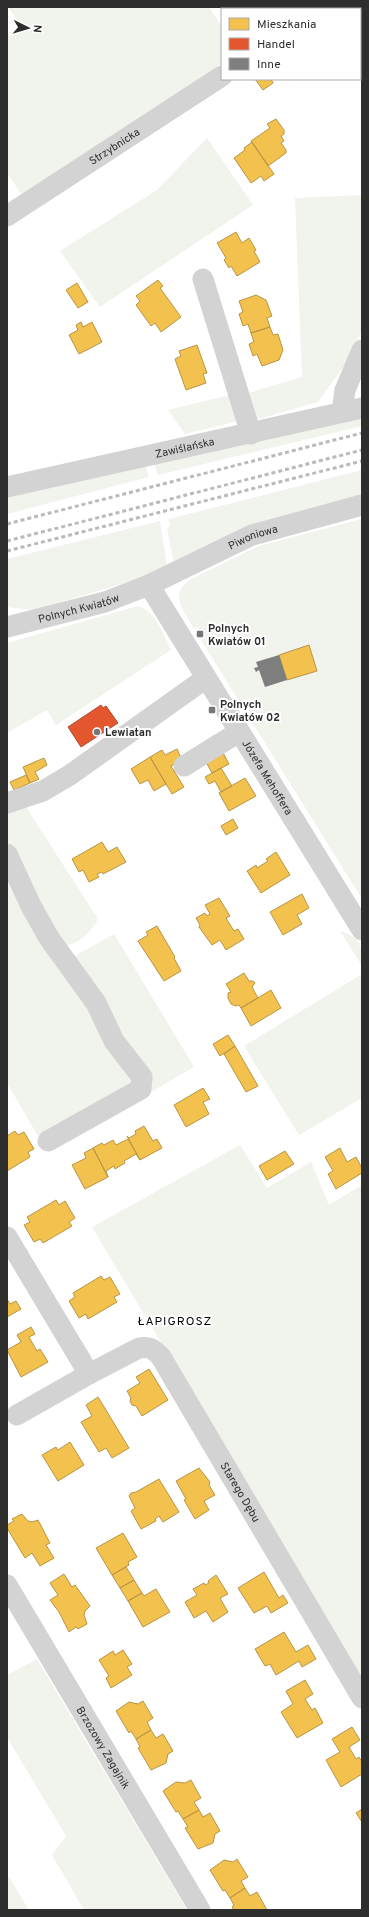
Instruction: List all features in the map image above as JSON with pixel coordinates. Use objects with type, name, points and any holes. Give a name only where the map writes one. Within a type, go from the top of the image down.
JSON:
[{"type":"street","name":"Strzybnicka","points":[[7,216],[221,77]]},
{"type":"street","points":[[203,279],[251,434]]},
{"type":"street","points":[[352,410],[345,390],[362,350]]},
{"type":"street","name":"Zawiślańska","points":[[7,487],[251,434],[352,410]]},
{"type":"street","name":"Piwoniowa","points":[[149,585],[252,535],[362,505]]},
{"type":"street","name":"Polnych Kwiatów","points":[[7,626],[105,602],[149,585]]},
{"type":"street","name":"Józefa Mehoffera","points":[[149,585],[362,930]]},
{"type":"street","points":[[7,803],[43,791],[70,775],[206,678]]},
{"type":"street","points":[[184,766],[239,732]]},
{"type":"street","points":[[7,854],[31,906],[49,938],[96,1003],[114,1041],[142,1077],[141,1089],[48,1141]]},
{"type":"street","points":[[7,1237],[89,1374]]},
{"type":"street","name":"Starego Dębu","points":[[17,1415],[89,1374],[139,1348],[147,1347],[154,1350],[362,1698]]},
{"type":"street","name":"Brzozowy Zagajnik","points":[[7,1585],[200,1910]]},
{"type":"shaded area","points":[[8,7],[209,7],[221,25],[221,64],[24,198],[7,173],[7,35],[21,26]]},
{"type":"shaded area","points":[[207,138],[253,205],[100,307],[60,251],[157,190]]},
{"type":"shaded area","points":[[362,195],[362,331],[346,363],[318,402],[255,420],[248,393],[302,377],[295,198]]},
{"type":"shaded area","points":[[230,395],[238,421],[185,434],[168,410]]},
{"type":"shaded area","points":[[362,416],[362,426],[158,475],[153,459]]},
{"type":"shaded area","points":[[144,461],[149,477],[7,514],[7,493]]},
{"type":"shaded area","points":[[362,470],[362,497],[174,563],[167,528],[170,526],[169,519]]},
{"type":"shaded area","points":[[362,519],[362,899],[201,640],[205,638],[198,627],[194,629],[180,603],[179,597],[180,591],[184,585],[191,579],[259,546]]},
{"type":"shaded area","points":[[160,521],[167,566],[138,579],[33,610],[7,607],[7,559]]},
{"type":"shaded area","points":[[138,606],[150,613],[154,618],[162,630],[171,650],[56,725],[47,710],[7,733],[7,643]]},
{"type":"shaded area","points":[[24,804],[98,919],[83,938],[72,944],[60,945],[7,847],[7,806]]},
{"type":"shaded area","points":[[7,871],[67,967],[136,1086],[38,1136],[7,1083]]},
{"type":"shaded area","points":[[340,931],[353,937],[359,943],[362,952],[362,966]]},
{"type":"shaded area","points":[[114,934],[194,1067],[146,1095],[73,957]]},
{"type":"shaded area","points":[[362,974],[362,1098],[299,1135],[244,1046]]},
{"type":"shaded area","points":[[240,1145],[267,1188],[311,1162],[329,1205],[362,1185],[362,1679],[92,1227]]},
{"type":"shaded area","points":[[37,1659],[187,1910],[84,1910],[52,1855],[66,1836],[7,1737],[7,1675]]},
{"type":"shaded area","points":[[7,1874],[29,1910],[7,1910]]},
{"type":"building: Mieszkania","points":[[361,30],[362,31],[362,50],[361,48]]},
{"type":"building: Mieszkania","points":[[256,80],[272,80],[273,83],[263,90]]},
{"type":"building: Mieszkania","points":[[276,119],[284,130],[284,134],[281,136],[284,141],[281,143],[286,150],[286,153],[268,166],[251,141],[270,128],[267,124]]},
{"type":"building: Mieszkania","points":[[252,142],[274,174],[264,181],[261,176],[251,183],[234,158],[245,150],[244,148]]},
{"type":"building: Mieszkania","points":[[236,232],[242,243],[249,238],[256,250],[254,251],[260,262],[237,276],[231,266],[229,268],[224,260],[226,258],[217,243]]},
{"type":"building: Mieszkania","points":[[158,280],[163,286],[160,288],[181,317],[161,332],[155,323],[151,326],[136,305],[140,301],[136,296]]},
{"type":"building: Mieszkania","points":[[77,283],[88,302],[78,308],[66,290]]},
{"type":"building: Mieszkania","points":[[256,295],[266,300],[272,316],[267,318],[270,327],[251,333],[248,324],[243,326],[239,314],[243,312],[239,301]]},
{"type":"building: Mieszkania","points":[[81,322],[83,327],[92,322],[102,342],[79,354],[69,335],[78,330],[76,325]]},
{"type":"building: Mieszkania","points":[[270,327],[273,335],[278,334],[283,350],[279,360],[262,366],[257,354],[253,356],[249,344],[254,342],[251,333]]},
{"type":"building: Mieszkania","points":[[197,345],[207,373],[203,374],[206,383],[186,390],[175,359],[181,356],[179,351]]},
{"type":"building: Mieszkania","points":[[309,645],[317,671],[287,680],[279,655]]},
{"type":"building: Mieszkania","points":[[177,749],[182,760],[171,766],[184,787],[172,794],[150,757],[162,750],[165,755]]},
{"type":"building: Mieszkania","points":[[222,751],[229,764],[212,773],[205,760]]},
{"type":"building: Mieszkania","points":[[150,757],[166,784],[154,791],[148,780],[140,784],[131,769]]},
{"type":"building: Mieszkania","points":[[44,758],[47,765],[35,772],[39,779],[30,783],[23,767]]},
{"type":"building: Mieszkania","points":[[221,768],[232,786],[221,792],[215,781],[209,784],[205,777]]},
{"type":"building: Mieszkania","points":[[26,775],[30,783],[14,790],[10,782]]},
{"type":"building: Mieszkania","points":[[245,778],[256,796],[229,811],[219,793]]},
{"type":"building: Mieszkania","points":[[233,819],[238,828],[226,835],[221,826]]},
{"type":"building: Mieszkania","points":[[102,842],[108,852],[117,847],[126,862],[103,874],[102,872],[97,874],[99,877],[89,882],[83,870],[79,872],[72,859]]},
{"type":"building: Mieszkania","points":[[276,852],[290,875],[261,893],[247,871],[256,865],[257,868],[268,861],[266,859]]},
{"type":"building: Mieszkania","points":[[302,894],[309,908],[297,915],[302,924],[283,935],[270,912]]},
{"type":"building: Mieszkania","points":[[219,898],[230,916],[226,918],[234,931],[238,929],[244,939],[226,950],[220,940],[212,945],[199,927],[200,925],[196,918],[205,913],[207,916],[210,914],[205,905]]},
{"type":"building: Mieszkania","points":[[157,926],[175,957],[174,958],[181,971],[164,981],[138,941],[148,935],[146,932]]},
{"type":"building: Mieszkania","points":[[244,973],[249,981],[253,981],[255,983],[252,987],[258,998],[241,1008],[239,1005],[236,1006],[231,1004],[228,998],[228,993],[231,992],[226,984]]},
{"type":"building: Mieszkania","points":[[271,990],[281,1008],[251,1026],[241,1008]]},
{"type":"building: Mieszkania","points":[[228,1035],[235,1046],[220,1056],[213,1044]]},
{"type":"building: Mieszkania","points":[[235,1046],[258,1086],[246,1092],[224,1054]]},
{"type":"building: Mieszkania","points":[[203,1088],[210,1099],[203,1102],[209,1114],[186,1127],[174,1105]]},
{"type":"building: Mieszkania","points":[[144,1126],[153,1141],[157,1139],[162,1148],[140,1160],[127,1136],[129,1138],[136,1134],[135,1131]]},
{"type":"building: Mieszkania","points":[[15,1131],[18,1135],[24,1132],[34,1149],[28,1152],[30,1157],[7,1171],[7,1136]]},
{"type":"building: Mieszkania","points":[[128,1139],[140,1160],[136,1154],[124,1161],[125,1163],[115,1169],[114,1166],[106,1171],[108,1177],[93,1148],[102,1143],[104,1145],[113,1140],[116,1145]]},
{"type":"building: Mieszkania","points":[[93,1148],[108,1177],[85,1189],[72,1165],[86,1158],[84,1153]]},
{"type":"building: Mieszkania","points":[[340,1148],[347,1162],[356,1157],[362,1168],[362,1173],[336,1189],[328,1174],[333,1171],[325,1157]]},
{"type":"building: Mieszkania","points":[[285,1151],[294,1164],[267,1180],[259,1166]]},
{"type":"building: Mieszkania","points":[[56,1200],[59,1205],[65,1201],[75,1218],[69,1222],[72,1226],[43,1243],[40,1239],[34,1242],[24,1225],[30,1222],[27,1217]]},
{"type":"building: Mieszkania","points":[[101,1276],[104,1280],[110,1277],[120,1294],[114,1297],[117,1302],[88,1319],[86,1314],[79,1318],[69,1301],[75,1297],[73,1293]]},
{"type":"building: Mieszkania","points":[[7,1299],[10,1304],[16,1301],[21,1309],[7,1317]]},
{"type":"building: Mieszkania","points":[[31,1327],[35,1334],[29,1337],[37,1351],[40,1349],[48,1362],[21,1377],[7,1350],[21,1342],[17,1335]]},
{"type":"building: Mieszkania","points":[[149,1369],[168,1400],[142,1416],[136,1406],[132,1405],[130,1401],[131,1398],[127,1391],[140,1383],[136,1377]]},
{"type":"building: Mieszkania","points":[[98,1397],[129,1448],[112,1458],[106,1448],[99,1452],[81,1422],[92,1416],[86,1405]]},
{"type":"building: Mieszkania","points":[[70,1442],[84,1465],[58,1481],[42,1455],[56,1447],[58,1450]]},
{"type":"building: Mieszkania","points":[[199,1468],[210,1482],[209,1485],[215,1495],[204,1501],[209,1510],[195,1519],[184,1500],[186,1499],[176,1481]]},
{"type":"building: Mieszkania","points":[[159,1479],[179,1512],[163,1522],[159,1516],[155,1519],[156,1521],[141,1529],[131,1511],[135,1508],[129,1496],[131,1493],[136,1492]]},
{"type":"building: Mieszkania","points":[[22,1514],[28,1521],[32,1522],[38,1520],[50,1543],[46,1545],[54,1558],[40,1566],[32,1553],[25,1558],[7,1528],[7,1525],[14,1521],[12,1519]]},
{"type":"building: Mieszkania","points":[[123,1533],[137,1557],[128,1562],[129,1565],[112,1575],[96,1548]]},
{"type":"building: Mieszkania","points":[[126,1567],[134,1580],[120,1588],[112,1575]]},
{"type":"building: Mieszkania","points":[[264,1572],[279,1598],[283,1595],[288,1603],[271,1613],[267,1606],[254,1613],[238,1588]]},
{"type":"building: Mieszkania","points":[[64,1574],[72,1587],[75,1585],[90,1606],[85,1611],[84,1615],[87,1624],[78,1629],[76,1627],[69,1632],[59,1612],[50,1600],[58,1595],[50,1583]]},
{"type":"building: Mieszkania","points":[[216,1575],[228,1594],[220,1598],[228,1612],[213,1622],[206,1611],[194,1618],[185,1602],[197,1595],[193,1589],[204,1583],[205,1585],[209,1583],[208,1581]]},
{"type":"building: Mieszkania","points":[[134,1580],[142,1593],[128,1601],[120,1588]]},
{"type":"building: Mieszkania","points":[[156,1589],[170,1612],[143,1627],[128,1601],[142,1593],[144,1596]]},
{"type":"building: Mieszkania","points":[[284,1632],[296,1652],[308,1645],[316,1659],[302,1667],[299,1661],[276,1675],[270,1664],[265,1666],[255,1649]]},
{"type":"building: Mieszkania","points":[[123,1650],[132,1664],[127,1667],[132,1675],[111,1688],[106,1678],[109,1676],[99,1660],[113,1651],[115,1655]]},
{"type":"building: Mieszkania","points":[[305,1680],[313,1694],[305,1699],[312,1710],[315,1708],[323,1723],[297,1738],[281,1712],[293,1704],[286,1691]]},
{"type":"building: Mieszkania","points":[[143,1701],[153,1718],[147,1722],[151,1730],[136,1739],[131,1731],[129,1733],[116,1711],[129,1702],[138,1704]]},
{"type":"building: Mieszkania","points":[[352,1727],[360,1740],[349,1747],[356,1759],[359,1757],[362,1762],[362,1774],[341,1787],[326,1760],[340,1752],[332,1739]]},
{"type":"building: Mieszkania","points":[[151,1730],[156,1738],[163,1734],[173,1751],[168,1754],[166,1763],[151,1770],[138,1748],[140,1747],[136,1739]]},
{"type":"building: Mieszkania","points":[[191,1780],[201,1798],[194,1802],[199,1810],[183,1819],[178,1811],[176,1812],[163,1791],[176,1782],[185,1783]]},
{"type":"building: Mieszkania","points":[[362,1809],[362,1822],[356,1813]]},
{"type":"building: Mieszkania","points":[[199,1810],[203,1817],[210,1813],[220,1831],[215,1834],[213,1843],[198,1849],[185,1828],[188,1827],[183,1819]]},
{"type":"building: Mieszkania","points":[[237,1859],[248,1877],[241,1881],[245,1888],[230,1898],[225,1890],[223,1891],[210,1870],[224,1860],[233,1862]]},
{"type":"building: Mieszkania","points":[[245,1888],[250,1896],[257,1892],[267,1910],[234,1910],[232,1907],[234,1905],[230,1898]]},
{"type":"building: Handel","points":[[101,705],[103,708],[106,706],[118,723],[81,747],[68,727]]},
{"type":"building: Inne","points":[[279,655],[287,680],[265,687],[259,670],[256,672],[254,668],[258,667],[256,662]]},
{"type":"railway","points":[[7,524],[362,433]]},
{"type":"railway","points":[[7,541],[362,450]]},
{"type":"railway","points":[[7,551],[362,461]]},
{"type":"place","name":"Polnych Kwiatów 01","points":[[200,634]]},
{"type":"place","name":"Polnych Kwiatów 02","points":[[212,710]]},
{"type":"place","name":"Lewiatan","points":[[97,732]]},
{"type":"district","name":"ŁAPIGROSZ","points":[[175,1321]]}]
